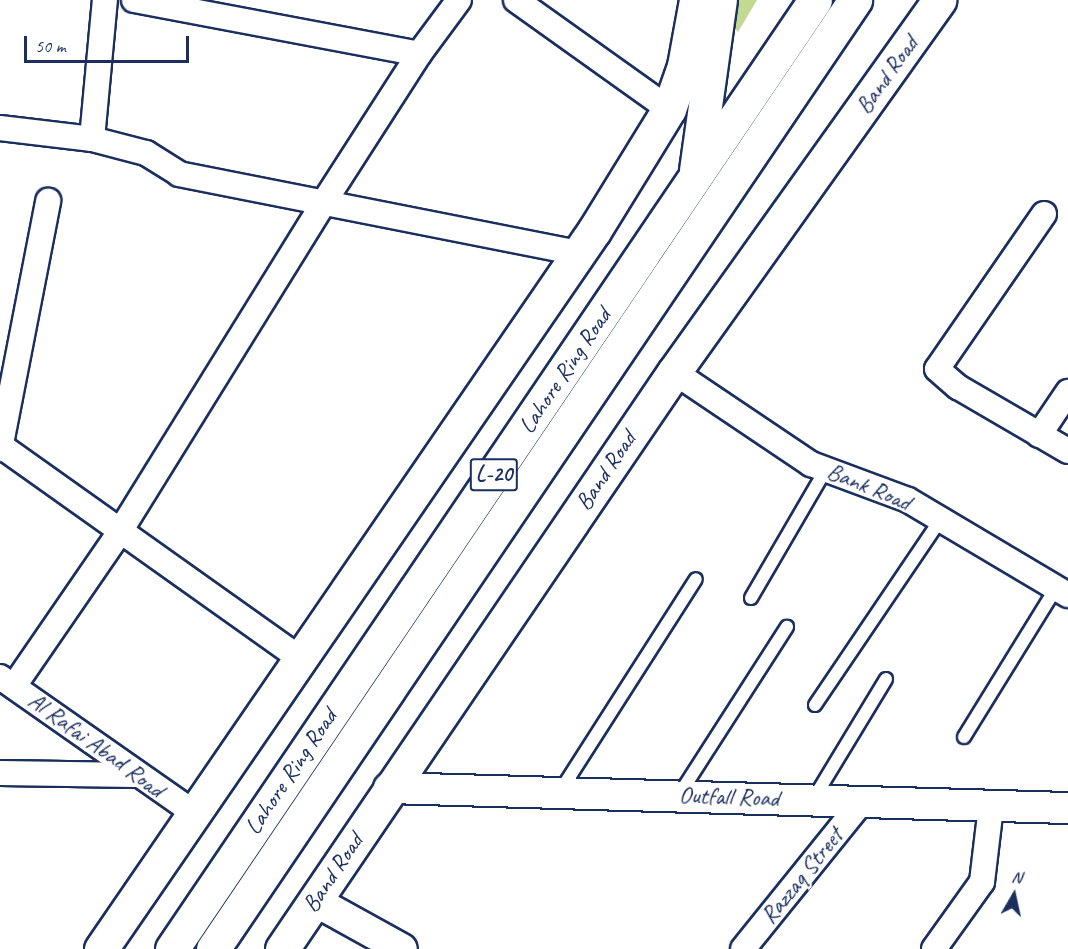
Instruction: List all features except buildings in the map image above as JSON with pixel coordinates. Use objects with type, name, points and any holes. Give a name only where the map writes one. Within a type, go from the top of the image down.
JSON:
[{"type":"main road","points":[[101,949],[298,657],[579,253],[669,110],[684,66],[696,0]]},
{"type":"main road","points":[[693,184],[720,0]]},
{"type":"main road","name":"Lahore Ring Road","points":[[172,949],[693,184],[815,0]]},
{"type":"main road","name":"Lahore Ring Road","points":[[213,949],[855,0]]},
{"type":"main road","name":"Band Road","points":[[282,949],[389,788],[674,372],[939,0]]},
{"type":"street","points":[[92,139],[105,0]]},
{"type":"street","points":[[134,0],[210,7],[419,54]]},
{"type":"street","points":[[7,682],[119,533],[324,202],[419,54],[459,0]]},
{"type":"street","points":[[516,0],[669,110]]},
{"type":"street","points":[[0,128],[92,139],[146,153],[179,174],[579,253]]},
{"type":"street","points":[[48,201],[0,448],[298,657]]},
{"type":"street","points":[[1044,214],[937,369],[1039,435],[1068,451]]},
{"type":"street","name":"Bank Road","points":[[674,372],[826,469],[908,500],[1062,591]]},
{"type":"street","points":[[1039,435],[1068,392]]},
{"type":"street","name":"Al Rafai Abad Road","points":[[7,682],[135,775],[193,812]]},
{"type":"street","points":[[0,773],[135,775]]},
{"type":"street","name":"Outfall Road","points":[[389,788],[679,795],[860,804],[1068,808]]},
{"type":"street","name":"Razzaq Street","points":[[743,949],[860,804]]},
{"type":"street","points":[[934,949],[982,882],[991,806]]},
{"type":"street","points":[[315,901],[402,949]]},
{"type":"lane","points":[[751,598],[826,469]]},
{"type":"lane","points":[[815,705],[941,519]]},
{"type":"lane","points":[[560,791],[696,579]]},
{"type":"lane","points":[[964,736],[1062,591]]},
{"type":"lane","points":[[679,795],[787,627]]},
{"type":"lane","points":[[813,800],[886,679]]},
{"type":"green space","points":[[720,0],[757,0],[738,32],[719,10]]}]
